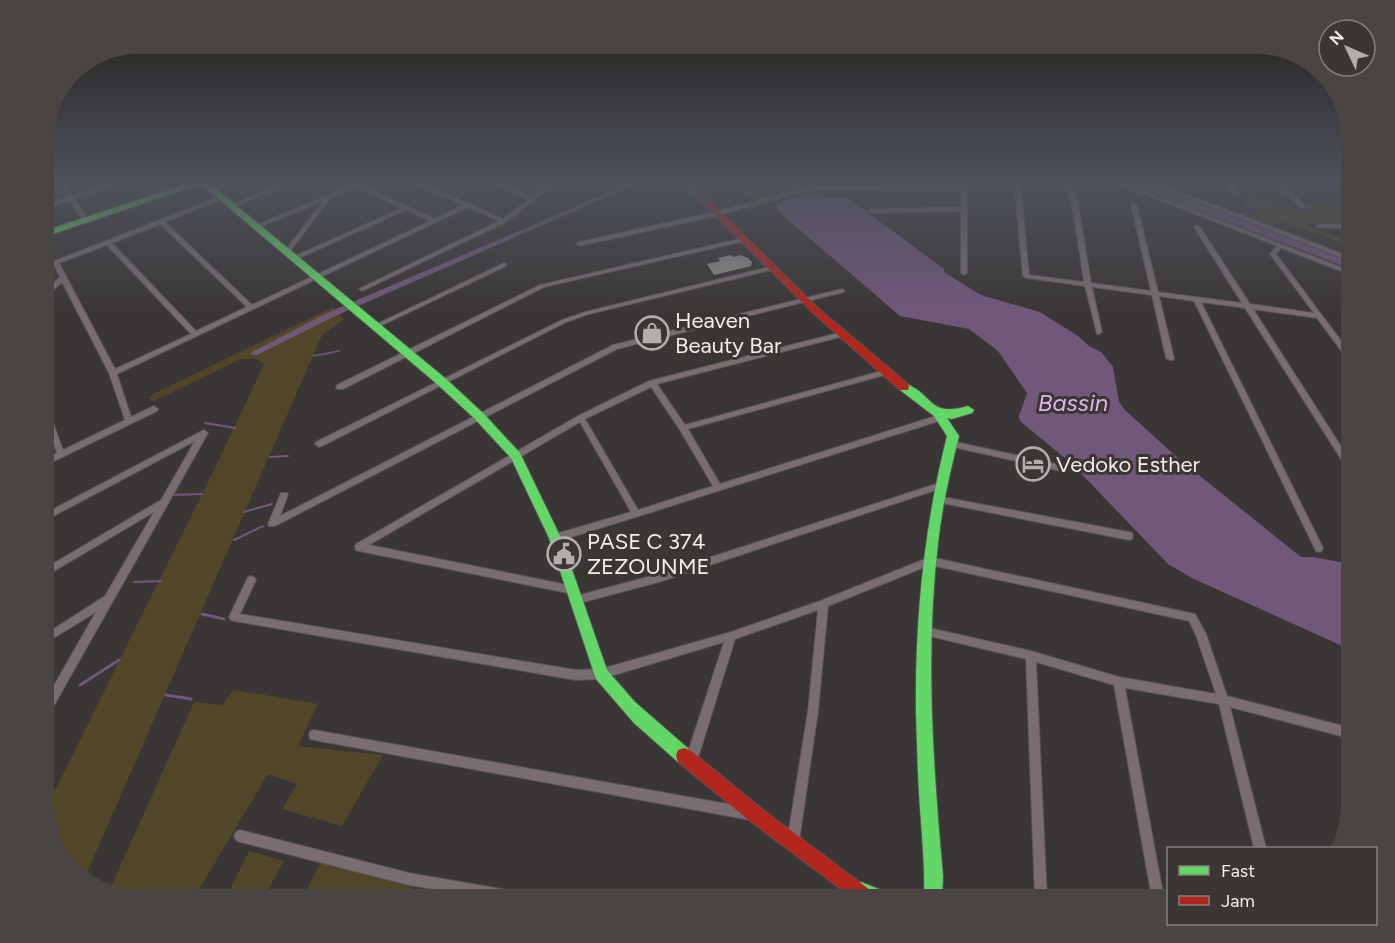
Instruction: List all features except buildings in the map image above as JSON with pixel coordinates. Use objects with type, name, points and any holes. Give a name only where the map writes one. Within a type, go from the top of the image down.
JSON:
[{"type":"street","points":[[129,421],[113,373],[55,262],[148,226]]},
{"type":"street","points":[[166,226],[252,308]]},
{"type":"street","points":[[256,226],[441,381],[479,416],[516,456],[555,538],[601,674],[625,705],[756,815],[854,888]]},
{"type":"street","points":[[291,255],[309,226]]},
{"type":"street","points":[[291,255],[362,226]]},
{"type":"street","points":[[113,373],[252,308],[316,275],[424,226]]},
{"type":"street","points":[[362,289],[494,226]]},
{"type":"street","points":[[579,244],[661,226]]},
{"type":"street","points":[[728,226],[842,334],[939,415],[949,425],[952,440]]},
{"type":"street","points":[[963,226],[964,273]]},
{"type":"street","points":[[1021,226],[1026,276],[1320,316]]},
{"type":"street","points":[[1079,226],[1099,333]]},
{"type":"street","points":[[1138,226],[1170,358]]},
{"type":"street","points":[[1231,226],[1341,269]]},
{"type":"street","points":[[1265,226],[1341,255]]},
{"type":"street","points":[[1319,226],[1341,227]]},
{"type":"street","points":[[1197,227],[1341,451]]},
{"type":"street","points":[[340,387],[542,286],[743,240]]},
{"type":"street","points":[[108,242],[195,334]]},
{"type":"street","points":[[1281,245],[1273,254],[1341,344]]},
{"type":"street","points":[[376,326],[504,265]]},
{"type":"street","points":[[319,444],[564,321],[587,313],[773,268]]},
{"type":"street","points":[[54,286],[64,277]]},
{"type":"street","points":[[284,495],[272,524],[615,347],[842,291]]},
{"type":"street","points":[[1196,299],[1319,548]]},
{"type":"street","points":[[842,334],[652,383],[581,418],[359,547],[574,595],[659,578],[939,486]]},
{"type":"street","points":[[683,428],[885,372]]},
{"type":"street","points":[[652,383],[683,428],[718,488]]},
{"type":"street","points":[[54,458],[154,409]]},
{"type":"street","points":[[555,538],[718,488],[939,415],[952,415],[968,410],[952,440],[939,486],[930,561],[925,631],[924,734],[933,889]]},
{"type":"street","points":[[581,418],[636,514]]},
{"type":"street","points":[[54,513],[204,433],[54,694]]},
{"type":"street","points":[[54,440],[61,454]]},
{"type":"street","points":[[952,440],[1061,468]]},
{"type":"street","points":[[936,499],[1129,536]]},
{"type":"street","points":[[54,567],[165,502]]},
{"type":"street","points":[[251,580],[234,617],[576,675],[601,674],[731,636],[822,604],[930,561],[1191,617],[1201,634],[1223,700],[1260,847]]},
{"type":"street","points":[[54,634],[111,598]]},
{"type":"street","points":[[793,843],[813,711],[822,604]]},
{"type":"street","points":[[925,631],[1031,656],[1119,682],[1223,700],[1341,730]]},
{"type":"street","points":[[691,761],[731,636]]},
{"type":"street","points":[[1031,656],[1041,889]]},
{"type":"street","points":[[1119,682],[1156,889]]},
{"type":"street","points":[[314,735],[756,815]]},
{"type":"street","points":[[240,836],[408,879],[464,889]]},
{"type":"street","points":[[934,876],[938,889]]},
{"type":"shaded area","points":[[1296,226],[1309,226],[1341,238],[1341,242]]},
{"type":"shaded area","points":[[333,307],[344,319],[322,335],[87,872],[71,856],[60,837],[54,811],[54,792],[215,468],[264,364],[254,358],[241,359],[154,401],[149,398],[153,394]]},
{"type":"shaded area","points":[[234,690],[318,704],[298,746],[383,755],[342,826],[282,809],[297,784],[268,774],[199,889],[138,889],[112,885],[194,702],[222,705]]},
{"type":"shaded area","points":[[249,851],[284,861],[269,889],[230,889]]},
{"type":"shaded area","points":[[321,862],[412,887],[411,889],[307,889]]},
{"type":"water","name":"Bassin","points":[[795,226],[886,226],[944,269],[944,272],[981,295],[1040,312],[1101,352],[1113,367],[1119,402],[1180,460],[1301,557],[1341,562],[1341,645],[1192,578],[1168,564],[1072,464],[1020,421],[1019,416],[1027,393],[998,351],[969,329],[900,316]]},
{"type":"water","points":[[1239,226],[1258,226],[1341,257],[1341,265]]},
{"type":"waterway","points":[[254,353],[330,315],[536,226]]},
{"type":"waterway","points":[[313,356],[339,351]]},
{"type":"waterway","points":[[205,423],[235,428]]},
{"type":"waterway","points":[[270,457],[288,456]]},
{"type":"waterway","points":[[170,495],[202,494]]},
{"type":"waterway","points":[[244,512],[272,504]]},
{"type":"waterway","points":[[234,540],[263,526]]},
{"type":"waterway","points":[[134,582],[161,581]]},
{"type":"waterway","points":[[205,615],[202,614],[224,619]]},
{"type":"waterway","points":[[80,685],[119,660]]},
{"type":"waterway","points":[[166,695],[191,699]]},
{"type":"traffic: fast","points":[[54,231],[68,226]]},
{"type":"traffic: fast","points":[[256,226],[441,381],[479,416],[516,456],[555,538],[601,674],[629,707],[684,756]]},
{"type":"traffic: fast","points":[[904,387],[938,413],[953,436],[940,488],[931,542],[926,598],[924,711],[933,889]]},
{"type":"traffic: fast","points":[[937,413],[952,415],[968,410]]},
{"type":"traffic: jam","points":[[730,226],[816,311],[904,387]]},
{"type":"traffic: jam","points":[[684,756],[756,815],[855,889]]},
{"type":"place","name":"Heaven Beauty Bar","points":[[652,333]]},
{"type":"place","name":"Vedoko Esther","points":[[1033,464]]},
{"type":"place","name":"PASE C 374 ZEZOUNME","points":[[564,554]]}]
